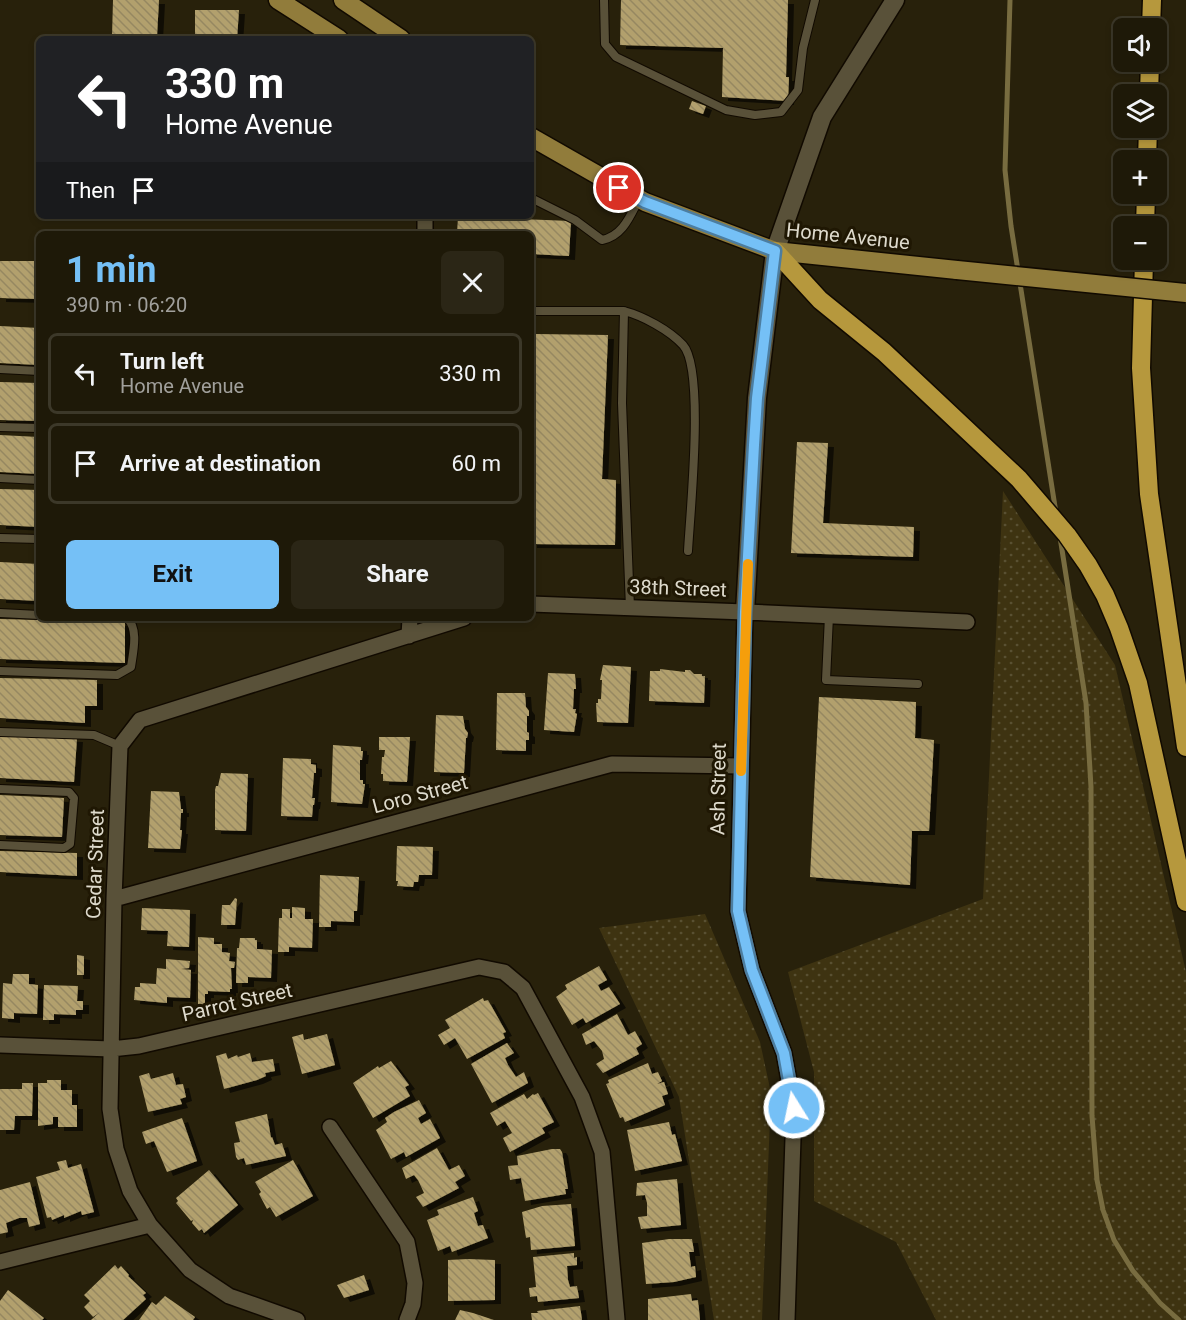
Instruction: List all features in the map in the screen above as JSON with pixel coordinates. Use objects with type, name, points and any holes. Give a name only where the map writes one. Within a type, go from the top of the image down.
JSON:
[{"type":"highway","points":[[1151,18],[1152,0]]},
{"type":"highway","points":[[775,251],[820,300],[884,352],[1019,479],[1067,535],[1088,565],[1119,628],[1138,683],[1186,902]]},
{"type":"highway","points":[[1144,270],[1141,368],[1149,494],[1186,747]]},
{"type":"main road","points":[[278,0],[334,36]]},
{"type":"main road","points":[[343,0],[397,36]]},
{"type":"main road","name":"Home Avenue","points":[[534,139],[639,199],[775,251],[1186,293]]},
{"type":"street","name":"Ash Street","points":[[787,1320],[794,1108],[784,1053],[752,970],[738,911],[745,612],[757,398],[775,251],[822,117],[895,0]]},
{"type":"street","name":"38th Street","points":[[534,604],[967,622]]},
{"type":"street","points":[[409,636],[410,621]]},
{"type":"street","points":[[120,746],[140,720],[455,621]]},
{"type":"street","name":"Cedar Street","points":[[120,746],[110,1109],[116,1149],[130,1191],[150,1225],[190,1270],[229,1296],[297,1320]]},
{"type":"street","name":"Loro Street","points":[[114,899],[612,764],[741,766]]},
{"type":"street","name":"Parrot Street","points":[[0,1045],[111,1049],[139,1046],[479,968],[504,972],[523,988],[582,1097],[602,1152],[617,1320]]},
{"type":"street","points":[[330,1127],[407,1242],[414,1283],[413,1304],[407,1320]]},
{"type":"street","points":[[0,1262],[150,1225]]},
{"type":"lane","points":[[604,0],[605,44],[616,57],[726,110],[755,115],[782,112],[798,90],[803,48],[815,0]]},
{"type":"lane","points":[[534,200],[575,220],[602,240],[613,238],[625,225],[639,199]]},
{"type":"lane","points":[[534,311],[624,311],[641,316],[684,346],[692,363],[695,399],[688,550]]},
{"type":"lane","points":[[624,311],[622,403],[630,608]]},
{"type":"lane","points":[[0,369],[36,371]]},
{"type":"lane","points":[[0,427],[36,428]]},
{"type":"lane","points":[[0,478],[36,480]]},
{"type":"lane","points":[[0,538],[36,539]]},
{"type":"lane","points":[[0,613],[36,615]]},
{"type":"lane","points":[[829,616],[826,680],[918,684]]},
{"type":"lane","points":[[0,670],[117,675],[131,667],[135,643],[130,621]]},
{"type":"lane","points":[[0,732],[94,735],[120,746]]},
{"type":"lane","points":[[0,789],[69,792],[74,798],[70,844],[64,848],[0,845]]},
{"type":"shaded area","points":[[1003,491],[1115,665],[1186,972],[1186,1320],[936,1320],[896,1242],[814,1201],[814,1072],[788,972],[983,899]]},
{"type":"shaded area","points":[[705,914],[760,1042],[771,1093],[762,1320],[714,1320],[679,1097],[599,928]]},
{"type":"building","points":[[113,0],[159,0],[157,36],[112,36]]},
{"type":"building","points":[[621,0],[788,0],[786,77],[789,77],[788,101],[722,97],[723,48],[620,45]]},
{"type":"building","points":[[195,10],[239,10],[237,36],[195,36]]},
{"type":"building","points":[[692,101],[706,106],[703,114],[689,109]]},
{"type":"building","points":[[458,219],[571,221],[569,256],[534,254],[534,231],[457,231]]},
{"type":"building","points":[[0,261],[36,261],[36,299],[0,298]]},
{"type":"building","points":[[0,326],[36,328],[36,365],[0,363]]},
{"type":"building","points":[[536,334],[608,335],[602,479],[616,480],[615,545],[534,544]]},
{"type":"building","points":[[0,382],[36,383],[36,421],[0,420]]},
{"type":"building","points":[[0,435],[36,437],[36,474],[0,472]]},
{"type":"building","points":[[797,442],[828,443],[823,523],[914,527],[913,557],[791,553]]},
{"type":"building","points":[[0,489],[36,490],[36,527],[0,525]]},
{"type":"building","points":[[0,562],[36,564],[36,601],[0,599]]},
{"type":"building","points":[[0,619],[125,622],[125,663],[0,659]]},
{"type":"building","points":[[603,665],[631,667],[628,723],[597,722],[596,703],[598,699],[601,699],[602,680],[600,680]]},
{"type":"building","points":[[660,669],[685,672],[685,670],[690,670],[694,674],[705,676],[704,703],[649,701],[650,671],[660,671]]},
{"type":"building","points":[[548,673],[575,674],[576,689],[574,689],[573,709],[576,709],[577,714],[574,732],[544,730]]},
{"type":"building","points":[[0,678],[97,680],[97,706],[85,706],[85,723],[0,718]]},
{"type":"building","points":[[497,693],[525,693],[526,707],[529,711],[527,732],[529,740],[526,740],[526,751],[496,750]]},
{"type":"building","points":[[819,697],[916,702],[915,738],[934,740],[929,831],[912,831],[910,885],[810,877]]},
{"type":"building","points":[[436,715],[463,716],[468,733],[464,773],[434,772]]},
{"type":"building","points":[[0,735],[77,738],[74,782],[0,778]]},
{"type":"building","points":[[379,737],[410,737],[407,782],[383,781],[382,757],[384,757],[385,750],[379,750]]},
{"type":"building","points":[[333,745],[361,747],[363,751],[362,760],[360,760],[360,780],[363,780],[365,784],[362,804],[331,802]]},
{"type":"building","points":[[283,758],[311,759],[311,764],[316,765],[312,817],[281,816]]},
{"type":"building","points":[[221,773],[248,774],[246,831],[215,830],[215,790]]},
{"type":"building","points":[[151,791],[179,792],[181,809],[183,809],[180,849],[148,848]]},
{"type":"building","points":[[0,795],[64,798],[62,837],[0,835]]},
{"type":"building","points":[[397,846],[433,847],[432,875],[419,875],[418,882],[414,882],[413,887],[397,886]]},
{"type":"building","points":[[0,851],[77,853],[77,876],[0,872]]},
{"type":"building","points":[[320,875],[359,877],[354,922],[331,921],[331,927],[319,927]]},
{"type":"building","points":[[235,898],[237,899],[235,925],[221,925],[222,905],[230,905]]},
{"type":"building","points":[[292,907],[305,908],[305,919],[313,919],[312,948],[289,947],[289,952],[278,952],[279,918],[282,918],[282,909],[290,909],[290,918],[292,918]]},
{"type":"building","points":[[142,908],[190,910],[189,947],[167,946],[168,931],[141,930]]},
{"type":"building","points":[[198,937],[214,938],[214,944],[222,944],[222,952],[230,953],[229,961],[235,962],[234,968],[231,968],[232,989],[230,992],[208,991],[208,994],[205,994],[205,1009],[198,1009]]},
{"type":"building","points":[[240,938],[255,938],[257,949],[272,950],[271,978],[248,977],[248,983],[236,983],[237,948],[239,948]]},
{"type":"building","points":[[77,955],[84,956],[84,975],[77,975]]},
{"type":"building","points":[[166,959],[190,961],[189,968],[181,969],[191,970],[190,998],[167,997],[167,1003],[134,1000],[135,987],[140,987],[140,983],[156,984],[157,968],[166,969]]},
{"type":"building","points":[[599,966],[607,980],[598,985],[601,991],[609,987],[620,1004],[586,1023],[583,1018],[572,1025],[556,997],[567,989],[565,985]]},
{"type":"building","points":[[13,974],[29,974],[29,984],[38,985],[37,1014],[14,1013],[14,1019],[2,1018],[3,983],[12,984]]},
{"type":"building","points":[[44,985],[78,986],[77,1001],[83,1001],[83,1010],[76,1010],[76,1015],[54,1014],[54,1020],[43,1020]]},
{"type":"building","points":[[483,998],[484,1001],[488,1000],[506,1032],[503,1033],[505,1038],[467,1059],[455,1038],[444,1045],[438,1035],[450,1028],[445,1020]]},
{"type":"building","points":[[617,1014],[628,1035],[635,1031],[642,1044],[636,1048],[639,1054],[603,1073],[596,1064],[604,1059],[602,1051],[594,1041],[586,1045],[582,1034]]},
{"type":"building","points":[[303,1034],[304,1040],[327,1034],[335,1065],[302,1074],[292,1037]]},
{"type":"building","points":[[507,1043],[514,1053],[505,1058],[508,1065],[516,1077],[524,1072],[528,1083],[492,1103],[471,1064]]},
{"type":"building","points":[[226,1053],[228,1059],[250,1053],[252,1062],[273,1059],[275,1071],[265,1073],[266,1076],[257,1080],[224,1089],[216,1056]]},
{"type":"building","points":[[391,1061],[409,1085],[405,1087],[410,1096],[373,1118],[353,1083],[378,1066],[379,1068]]},
{"type":"building","points":[[648,1063],[652,1074],[658,1072],[662,1081],[657,1084],[664,1082],[668,1094],[662,1096],[665,1105],[625,1122],[623,1117],[620,1118],[606,1084],[609,1083],[608,1080]]},
{"type":"building","points":[[149,1073],[151,1079],[173,1073],[176,1085],[183,1084],[186,1097],[180,1099],[182,1104],[148,1112],[139,1076]]},
{"type":"building","points":[[47,1080],[61,1080],[61,1090],[72,1090],[72,1105],[77,1105],[77,1127],[58,1127],[58,1117],[53,1117],[53,1124],[38,1126],[38,1083],[47,1083]]},
{"type":"building","points":[[22,1083],[33,1083],[32,1116],[15,1116],[14,1130],[0,1130],[0,1089],[22,1089]]},
{"type":"building","points":[[538,1093],[554,1122],[542,1128],[545,1133],[510,1152],[503,1138],[512,1133],[505,1121],[497,1126],[490,1113],[524,1094],[527,1099]]},
{"type":"building","points":[[419,1100],[426,1113],[418,1118],[421,1124],[430,1119],[440,1138],[406,1157],[404,1152],[391,1159],[376,1130],[387,1122],[385,1118]]},
{"type":"building","points":[[267,1114],[271,1138],[275,1145],[282,1143],[286,1156],[246,1165],[244,1158],[238,1160],[236,1157],[234,1143],[240,1142],[235,1122]]},
{"type":"building","points":[[182,1118],[197,1161],[167,1172],[154,1141],[146,1144],[142,1132]]},
{"type":"building","points":[[669,1122],[672,1135],[675,1134],[682,1161],[635,1171],[627,1130]]},
{"type":"building","points":[[437,1148],[449,1170],[459,1165],[465,1176],[455,1182],[459,1188],[423,1207],[416,1197],[424,1193],[418,1180],[414,1175],[406,1179],[402,1168]]},
{"type":"building","points":[[560,1149],[562,1152],[568,1189],[565,1189],[566,1194],[525,1201],[521,1178],[510,1180],[508,1166],[518,1165],[517,1156]]},
{"type":"building","points":[[66,1160],[68,1168],[81,1164],[94,1212],[82,1215],[81,1211],[52,1220],[51,1217],[47,1218],[36,1177],[60,1170],[57,1162]]},
{"type":"building","points":[[293,1160],[313,1196],[276,1217],[270,1207],[267,1209],[255,1182]]},
{"type":"building","points":[[209,1170],[238,1205],[204,1233],[202,1229],[199,1231],[192,1223],[193,1220],[191,1221],[176,1203],[178,1201],[176,1198]]},
{"type":"building","points":[[677,1179],[681,1225],[641,1229],[638,1217],[647,1216],[647,1203],[645,1195],[636,1196],[637,1183]]},
{"type":"building","points":[[30,1182],[40,1224],[29,1227],[27,1218],[19,1218],[6,1223],[8,1232],[0,1234],[0,1190]]},
{"type":"building","points":[[473,1197],[478,1211],[474,1213],[478,1226],[483,1225],[488,1238],[452,1252],[450,1246],[438,1251],[427,1220],[439,1215],[437,1210]]},
{"type":"building","points":[[571,1204],[575,1246],[531,1250],[530,1237],[526,1238],[522,1212],[542,1206]]},
{"type":"building","points":[[669,1239],[692,1239],[694,1252],[689,1252],[691,1267],[695,1266],[696,1277],[674,1282],[646,1284],[642,1243]]},
{"type":"building","points":[[574,1253],[574,1258],[577,1257],[577,1265],[567,1266],[568,1280],[570,1287],[577,1286],[579,1298],[538,1302],[537,1296],[530,1297],[529,1288],[536,1287],[533,1257]]},
{"type":"building","points":[[448,1260],[495,1260],[495,1300],[448,1301]]},
{"type":"building","points":[[115,1265],[118,1269],[121,1266],[146,1293],[143,1295],[146,1299],[123,1320],[91,1320],[100,1312],[93,1317],[84,1307],[90,1301],[84,1295]]},
{"type":"building","points":[[364,1275],[369,1290],[344,1298],[337,1285]]},
{"type":"building","points":[[8,1290],[44,1318],[42,1320],[0,1320],[0,1301]]},
{"type":"building","points":[[691,1294],[692,1301],[698,1300],[700,1320],[648,1320],[648,1299]]},
{"type":"building","points":[[165,1296],[195,1317],[193,1320],[139,1320],[152,1302],[156,1305]]},
{"type":"building","points":[[580,1306],[582,1320],[532,1320],[531,1313],[538,1313],[537,1311]]},
{"type":"building","points":[[460,1310],[473,1313],[494,1320],[455,1320]]},
{"type":"waterway","points":[[1010,0],[1005,170],[1011,226],[1056,513]]},
{"type":"waterway","points":[[1060,537],[1086,703],[1091,787],[1092,1116],[1097,1180],[1103,1210],[1114,1240],[1133,1271],[1160,1303],[1179,1320]]},
{"type":"slow traffic","points":[[741,771],[748,564]]},
{"type":"route","points":[[619,188],[645,202],[775,251],[757,398],[754,445],[745,612],[738,911],[752,970],[784,1053],[794,1108]]}]
